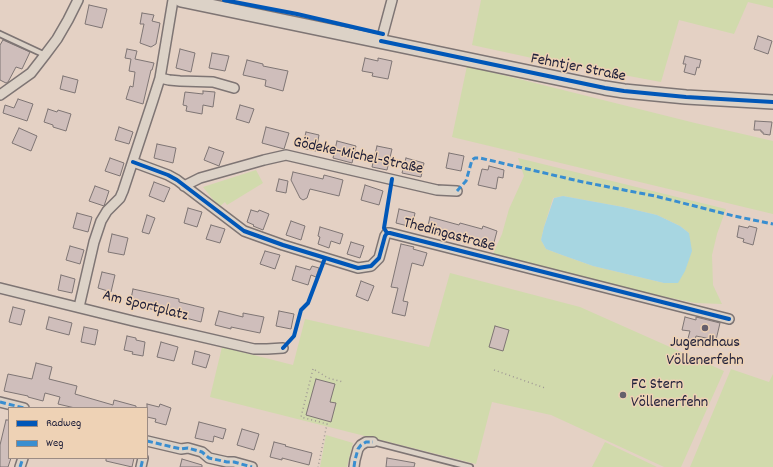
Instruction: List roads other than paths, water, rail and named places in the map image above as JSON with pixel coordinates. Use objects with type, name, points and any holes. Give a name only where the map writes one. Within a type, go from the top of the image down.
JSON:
[{"type":"street","points":[[0,95],[31,74],[68,20],[78,0]]},
{"type":"street","points":[[79,307],[94,242],[101,221],[120,198],[123,191],[160,78],[173,0]]},
{"type":"street","name":"Fehntjer Straße","points":[[181,0],[618,90],[686,98],[773,102]]},
{"type":"street","points":[[381,41],[392,0]]},
{"type":"street","points":[[160,78],[174,81],[213,82],[234,88]]},
{"type":"street","name":"Gödeke-Michel-Straße","points":[[184,186],[200,178],[286,155],[437,190],[457,191]]},
{"type":"street","name":"Thedingastraße","points":[[133,162],[168,175],[177,180],[244,231],[283,245],[358,268],[371,266],[379,258],[385,236],[390,233],[728,319]]},
{"type":"street","name":"Am Sportplatz","points":[[0,288],[254,349],[283,348]]},
{"type":"street","points":[[0,402],[20,407]]},
{"type":"street","points":[[148,442],[181,449],[188,448],[202,452],[209,458],[234,462],[252,467]]},
{"type":"street","points":[[354,467],[358,449],[361,445],[366,442],[373,442]]},
{"type":"lane","points":[[0,34],[45,55]]},
{"type":"lane","points":[[373,442],[470,467]]},
{"type":"water","points":[[563,196],[657,215],[680,226],[689,233],[692,251],[685,271],[678,283],[664,283],[593,266],[546,249],[541,240],[544,227],[554,198]]},
{"type":"place","name":"Jugendhaus Völlenerfehn","points":[[705,328]]},
{"type":"place","name":"FC Stern Völlenerfehn","points":[[623,395]]}]
